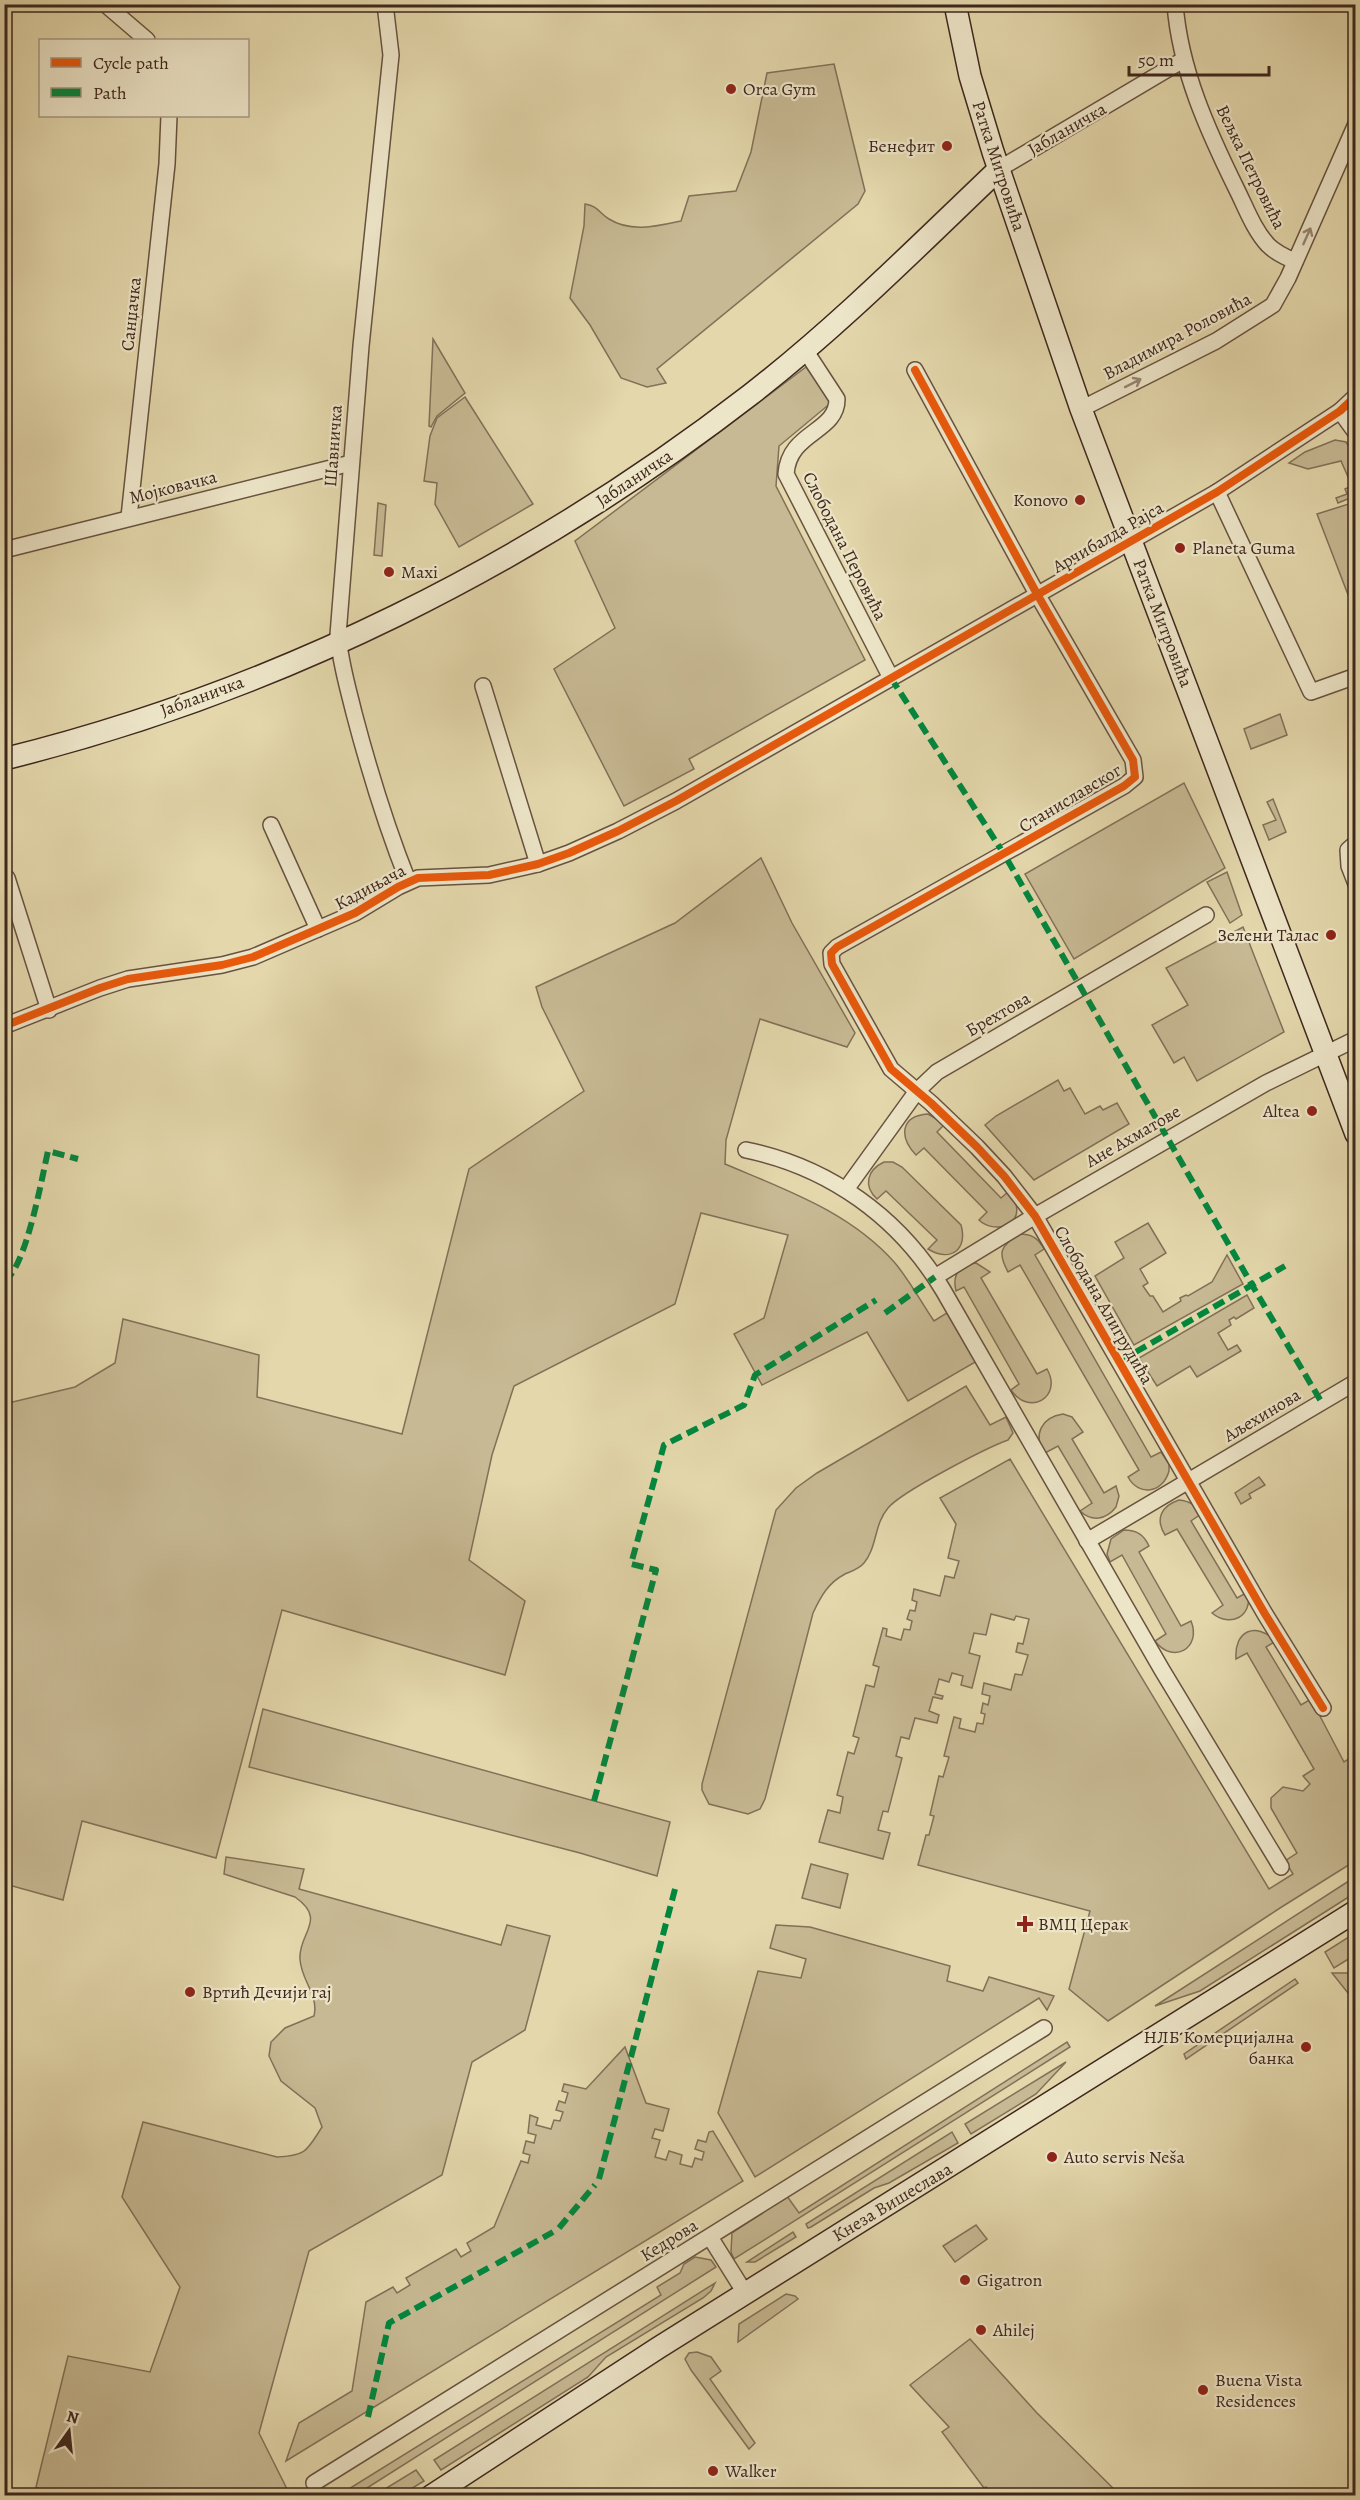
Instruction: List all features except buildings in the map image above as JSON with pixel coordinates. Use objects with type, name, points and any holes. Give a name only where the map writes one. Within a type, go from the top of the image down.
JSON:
[{"type":"main road","name":"Ратка Митровића","points":[[955,4],[970,76],[999,169],[1081,409],[1356,1134]]},
{"type":"main road","name":"Јабланичка","points":[[4,759],[110,729],[287,665],[339,643],[429,600],[590,507],[699,433],[805,350],[999,169]]},
{"type":"main road","name":"Кнеза Вишеслава","points":[[431,2496],[745,2293],[1356,1911]]},
{"type":"street","points":[[105,4],[146,39]]},
{"type":"street","name":"Шавничка","points":[[385,4],[390,55],[338,617],[339,643],[367,763],[408,881]]},
{"type":"street","name":"Вељка Петровића","points":[[1175,4],[1184,60],[1198,103],[1248,214],[1270,248],[1281,256],[1295,261]]},
{"type":"street","name":"Јабланичка","points":[[999,169],[1184,60]]},
{"type":"street","name":"Санџачка","points":[[129,517],[166,176],[169,117]]},
{"type":"street","name":"Владимира Роловића","points":[[1081,409],[1216,341],[1273,305],[1282,291],[1356,124]]},
{"type":"street","name":"Слободана Перовића","points":[[805,350],[837,399],[837,408],[833,417],[795,448],[787,464],[786,474],[891,678]]},
{"type":"street","points":[[915,370],[1037,594]]},
{"type":"street","name":"Арчибалда Рајса","points":[[741,762],[1217,492],[1340,411],[1356,396]]},
{"type":"street","points":[[1340,411],[1356,433]]},
{"type":"street","name":"Мојковачка","points":[[4,550],[351,463]]},
{"type":"street","points":[[1217,492],[1311,692],[1356,676]]},
{"type":"street","name":"Станиславског","points":[[837,947],[1114,792],[1135,777],[1133,760],[1037,594]]},
{"type":"street","points":[[483,686],[538,864]]},
{"type":"street","name":"Кадињача","points":[[4,1026],[128,978],[213,966],[253,957],[355,913],[408,881],[431,876],[489,874],[538,864],[618,831],[676,801],[741,762]]},
{"type":"street","name":"Кадињача","points":[[270,825],[318,929]]},
{"type":"street","points":[[1352,847],[1348,867],[1356,884]]},
{"type":"street","points":[[7,878],[49,1010]]},
{"type":"street","name":"Брехтова","points":[[847,1188],[917,1091],[937,1072],[1206,915]]},
{"type":"street","name":"Слободана Алигрудића","points":[[837,947],[831,953],[832,964],[891,1069],[956,1126],[1004,1176],[1035,1216],[1265,1614],[1323,1708]]},
{"type":"street","name":"Ане Ахматове","points":[[936,1277],[1035,1216],[1266,1083],[1356,1039]]},
{"type":"street","points":[[746,1150],[784,1160],[847,1188],[895,1228],[936,1277],[1087,1541],[1281,1867]]},
{"type":"street","name":"Аљехинова","points":[[1087,1541],[1356,1382]]},
{"type":"street","name":"Кедрова","points":[[314,2483],[1044,2028]]},
{"type":"street","points":[[710,2237],[745,2293]]},
{"type":"shaded area","points":[[834,64],[865,191],[858,204],[657,369],[666,383],[647,387],[621,378],[590,325],[570,298],[584,226],[585,204],[593,206],[617,223],[645,227],[681,221],[689,196],[736,191],[751,152],[767,73]]},
{"type":"shaded area","points":[[433,339],[465,393],[437,416],[431,427],[429,426]]},
{"type":"shaded area","points":[[806,367],[832,402],[779,446],[776,486],[865,660],[689,759],[694,769],[624,806],[554,669],[615,628],[575,541]]},
{"type":"shaded area","points":[[465,397],[533,504],[459,547],[435,504],[437,483],[424,481],[430,436],[437,418]]},
{"type":"shaded area","points":[[1335,440],[1346,442],[1355,456],[1355,496],[1338,503],[1336,498],[1347,494],[1345,489],[1352,486],[1341,461],[1308,469],[1289,463],[1305,452]]},
{"type":"shaded area","points":[[1355,502],[1356,604],[1352,605],[1317,514]]},
{"type":"shaded area","points":[[378,503],[386,505],[382,556],[374,555]]},
{"type":"shaded area","points":[[1280,714],[1287,735],[1251,749],[1244,729]]},
{"type":"shaded area","points":[[1184,783],[1225,868],[1074,959],[1025,874]]},
{"type":"shaded area","points":[[1273,799],[1286,832],[1269,840],[1263,825],[1276,820],[1267,802]]},
{"type":"shaded area","points":[[761,858],[792,923],[855,1033],[847,1047],[760,1019],[726,1140],[725,1164],[794,1193],[838,1216],[858,1230],[895,1263],[934,1321],[950,1311],[977,1361],[908,1401],[867,1332],[762,1385],[734,1334],[764,1318],[788,1235],[701,1213],[675,1304],[514,1386],[492,1455],[469,1560],[525,1601],[505,1675],[282,1610],[216,1858],[82,1821],[63,1900],[5,1884],[4,1404],[75,1387],[115,1363],[123,1319],[259,1355],[257,1397],[402,1434],[469,1169],[584,1091],[542,1007],[536,987],[675,923]]},
{"type":"shaded area","points":[[1227,872],[1242,915],[1230,923],[1207,882]]},
{"type":"shaded area","points":[[1243,927],[1284,1032],[1197,1081],[1184,1057],[1174,1063],[1152,1025],[1188,1005],[1166,968]]},
{"type":"shaded area","points":[[1058,1080],[1064,1091],[1070,1088],[1085,1114],[1100,1106],[1103,1110],[1117,1103],[1129,1124],[1034,1180],[985,1125],[996,1116]]},
{"type":"shaded area","points":[[928,1114],[945,1124],[937,1132],[1001,1198],[1009,1191],[1016,1202],[1017,1212],[1010,1223],[998,1227],[979,1220],[987,1212],[924,1148],[916,1155],[910,1148],[905,1135],[907,1123]]},
{"type":"shaded area","points":[[884,1162],[893,1162],[902,1167],[961,1225],[962,1241],[956,1251],[944,1255],[928,1249],[937,1240],[886,1191],[877,1199],[870,1189],[869,1179],[874,1169]]},
{"type":"shaded area","points":[[1148,1223],[1166,1253],[1140,1269],[1148,1283],[1143,1286],[1150,1296],[1153,1296],[1163,1312],[1181,1301],[1180,1298],[1212,1282],[1227,1255],[1243,1284],[1134,1345],[1095,1276],[1124,1258],[1115,1242]]},
{"type":"shaded area","points":[[1019,1234],[1031,1236],[1042,1245],[1044,1249],[1035,1255],[1151,1457],[1161,1452],[1169,1464],[1166,1478],[1156,1488],[1144,1490],[1138,1488],[1128,1477],[1139,1470],[1020,1265],[1008,1272],[1003,1259],[1003,1250],[1008,1242]]},
{"type":"shaded area","points":[[976,1263],[990,1272],[981,1278],[1037,1374],[1047,1369],[1051,1379],[1051,1388],[1042,1400],[1035,1403],[1026,1402],[1018,1398],[1011,1390],[1019,1384],[964,1287],[956,1291],[955,1280],[958,1272],[965,1266]]},
{"type":"shaded area","points":[[1247,1295],[1254,1308],[1236,1319],[1234,1317],[1229,1320],[1231,1325],[1218,1333],[1228,1350],[1237,1345],[1241,1351],[1197,1377],[1190,1366],[1157,1386],[1139,1358]]},
{"type":"shaded area","points":[[966,1386],[990,1425],[1006,1417],[1013,1433],[1008,1440],[964,1461],[909,1492],[883,1514],[871,1550],[864,1563],[830,1586],[813,1613],[765,1799],[760,1809],[748,1814],[709,1804],[702,1790],[702,1784],[776,1510],[796,1488],[817,1473]]},
{"type":"shaded area","points":[[1063,1414],[1072,1417],[1083,1432],[1072,1439],[1104,1493],[1116,1486],[1119,1496],[1116,1507],[1108,1515],[1094,1518],[1080,1511],[1092,1503],[1058,1446],[1045,1453],[1041,1446],[1039,1434],[1041,1428],[1050,1419]]},
{"type":"shaded area","points":[[1010,1459],[1269,1889],[1293,1874],[1285,1861],[1297,1853],[1271,1808],[1271,1798],[1283,1787],[1303,1791],[1310,1784],[1303,1776],[1314,1769],[1247,1653],[1236,1659],[1236,1649],[1242,1636],[1247,1632],[1261,1631],[1276,1641],[1266,1647],[1301,1705],[1311,1699],[1344,1762],[1355,1755],[1355,1861],[1108,2021],[1069,1989],[1090,1911],[918,1865],[934,1816],[930,1815],[939,1776],[943,1777],[949,1757],[944,1756],[954,1717],[961,1719],[959,1728],[975,1732],[977,1723],[983,1724],[985,1714],[981,1713],[983,1703],[988,1705],[990,1696],[982,1694],[984,1683],[1011,1690],[1015,1674],[1022,1675],[1028,1655],[1016,1652],[1018,1643],[1023,1644],[1029,1619],[1016,1616],[1014,1620],[991,1614],[986,1635],[974,1633],[969,1653],[980,1656],[972,1688],[961,1685],[963,1676],[952,1673],[949,1682],[939,1679],[935,1694],[943,1696],[942,1699],[933,1697],[929,1711],[939,1715],[937,1723],[915,1718],[909,1739],[901,1737],[896,1756],[902,1758],[888,1812],[883,1811],[878,1830],[890,1833],[883,1859],[819,1842],[828,1810],[840,1813],[843,1797],[837,1795],[848,1752],[854,1754],[859,1738],[853,1736],[866,1685],[874,1687],[879,1667],[873,1665],[883,1628],[887,1629],[886,1636],[901,1640],[904,1629],[910,1630],[912,1621],[907,1619],[910,1610],[915,1611],[917,1602],[912,1600],[914,1589],[940,1596],[945,1576],[954,1578],[959,1561],[948,1558],[956,1524],[940,1498]]},
{"type":"shaded area","points":[[1259,1477],[1265,1485],[1249,1494],[1251,1498],[1241,1504],[1235,1493]]},
{"type":"shaded area","points":[[1179,1500],[1192,1504],[1201,1514],[1191,1521],[1237,1598],[1248,1592],[1247,1608],[1239,1618],[1226,1620],[1212,1613],[1223,1605],[1177,1529],[1165,1535],[1160,1518],[1164,1509]]},
{"type":"shaded area","points":[[1124,1530],[1136,1532],[1145,1539],[1149,1546],[1139,1552],[1181,1626],[1191,1621],[1193,1639],[1184,1650],[1170,1652],[1155,1641],[1166,1634],[1122,1555],[1110,1562],[1107,1554],[1111,1539]]},
{"type":"shaded area","points":[[263,1709],[670,1822],[657,1876],[580,1853],[249,1767]]},
{"type":"shaded area","points":[[226,1857],[304,1869],[299,1889],[501,1945],[507,1925],[550,1936],[525,2030],[472,2062],[442,2175],[309,2251],[259,2433],[290,2495],[49,2495],[36,2487],[68,2356],[150,2372],[180,2287],[122,2197],[143,2122],[277,2157],[295,2155],[305,2150],[322,2127],[315,2108],[281,2081],[269,2056],[271,2042],[285,2028],[314,2016],[314,2001],[303,1974],[300,1959],[311,1920],[309,1913],[305,1905],[295,1897],[224,1874]]},
{"type":"shaded area","points":[[811,1864],[848,1874],[840,1908],[802,1898]]},
{"type":"shaded area","points":[[1355,1877],[1355,1893],[1200,1991],[1155,2006]]},
{"type":"shaded area","points":[[776,1925],[810,1927],[950,1966],[947,1981],[983,1991],[989,1977],[1054,1996],[1047,2010],[1039,1998],[755,2177],[718,2113],[758,1971],[801,1978],[806,1959],[770,1948]]},
{"type":"shaded area","points":[[1355,1933],[1355,1955],[1334,1968],[1325,1952]]},
{"type":"shaded area","points":[[1332,1973],[1355,1973],[1355,1998],[1352,1998]]},
{"type":"shaded area","points":[[1295,1979],[1298,1983],[1186,2059],[1184,2054]]},
{"type":"shaded area","points":[[1067,2042],[1070,2047],[734,2259],[731,2252],[732,2233],[787,2196],[799,2213]]},
{"type":"shaded area","points":[[625,2047],[646,2103],[669,2109],[663,2131],[655,2129],[652,2138],[660,2140],[655,2157],[666,2160],[669,2151],[682,2155],[680,2164],[692,2167],[695,2158],[702,2160],[704,2152],[695,2149],[698,2140],[706,2142],[709,2132],[713,2131],[743,2181],[286,2461],[299,2423],[352,2391],[366,2302],[393,2287],[397,2293],[410,2285],[406,2278],[456,2249],[461,2257],[471,2251],[467,2243],[494,2227],[521,2161],[528,2163],[530,2155],[523,2153],[526,2141],[534,2143],[536,2135],[528,2133],[530,2115],[538,2118],[536,2125],[551,2129],[554,2120],[560,2121],[563,2112],[556,2110],[559,2101],[565,2103],[568,2093],[562,2091],[564,2084],[586,2089]]},
{"type":"shaded area","points":[[1066,2062],[1036,2094],[971,2134],[965,2124]]},
{"type":"shaded area","points":[[952,2132],[958,2143],[889,2183],[874,2188],[808,2228],[806,2224]]},
{"type":"shaded area","points":[[976,2225],[987,2239],[955,2262],[943,2246]]},
{"type":"shaded area","points":[[793,2232],[796,2237],[755,2262],[747,2262]]},
{"type":"shaded area","points":[[695,2257],[711,2260],[716,2267],[356,2495],[339,2495],[661,2295],[657,2287],[680,2273],[684,2264]]},
{"type":"shaded area","points":[[715,2283],[711,2291],[703,2298],[606,2357],[588,2377],[441,2470],[434,2460]]},
{"type":"shaded area","points":[[786,2294],[798,2299],[738,2342],[739,2324]]},
{"type":"shaded area","points":[[970,2339],[1037,2413],[1120,2495],[992,2495],[986,2487],[984,2488],[942,2432],[949,2427],[910,2385]]},
{"type":"shaded area","points":[[697,2352],[711,2357],[721,2371],[710,2379],[755,2443],[749,2449],[685,2359],[689,2353]]},
{"type":"shaded area","points":[[416,2470],[424,2481],[401,2495],[375,2495]]},
{"type":"marked path","points":[[891,678],[1004,854],[1322,1403]]},
{"type":"marked path","points":[[4,1281],[12,1273],[26,1241],[48,1151],[78,1159]]},
{"type":"marked path","points":[[1120,1361],[1285,1266]]},
{"type":"marked path","points":[[885,1313],[935,1277]]},
{"type":"marked path","points":[[594,1801],[656,1570],[631,1564],[664,1445],[744,1405],[755,1375],[876,1300]]},
{"type":"marked path","points":[[599,2179],[675,1889]]},
{"type":"marked path","points":[[559,2228],[595,2185]]},
{"type":"marked path","points":[[496,2264],[553,2232]]},
{"type":"marked path","points":[[368,2417],[389,2323],[490,2267]]},
{"type":"cycle path","points":[[915,370],[1037,594],[1133,760],[1135,777],[1124,786],[837,947],[831,953],[832,964],[891,1069],[977,1147],[1004,1176],[1035,1216],[1265,1614],[1323,1708]]},
{"type":"cycle path","points":[[4,1026],[128,979],[222,965],[253,957],[355,913],[398,887],[418,878],[489,875],[538,864],[618,831],[676,801],[1217,492],[1340,411],[1356,396]]},
{"type":"place","name":"Orca Gym","points":[[731,89]]},
{"type":"place","name":"Бенефит","points":[[947,146]]},
{"type":"place","name":"Konovo","points":[[1080,500]]},
{"type":"place","name":"Planeta Guma","points":[[1180,548]]},
{"type":"place","name":"Maxi","points":[[389,572]]},
{"type":"place","name":"Зелени Талас","points":[[1331,935]]},
{"type":"place","name":"Altea","points":[[1312,1111]]},
{"type":"place","name":"ВМЦ Церак","points":[[1025,1924]]},
{"type":"place","name":"Вртић Дечији гај","points":[[190,1992]]},
{"type":"place","name":"НЛБ Комерцијална банка","points":[[1306,2047]]},
{"type":"place","name":"Auto servis Neša","points":[[1052,2157]]},
{"type":"place","name":"Gigatron","points":[[965,2280]]},
{"type":"place","name":"Ahilej","points":[[981,2330]]},
{"type":"place","name":"Buena Vista Residences","points":[[1203,2390]]},
{"type":"place","name":"Walker","points":[[713,2471]]}]
